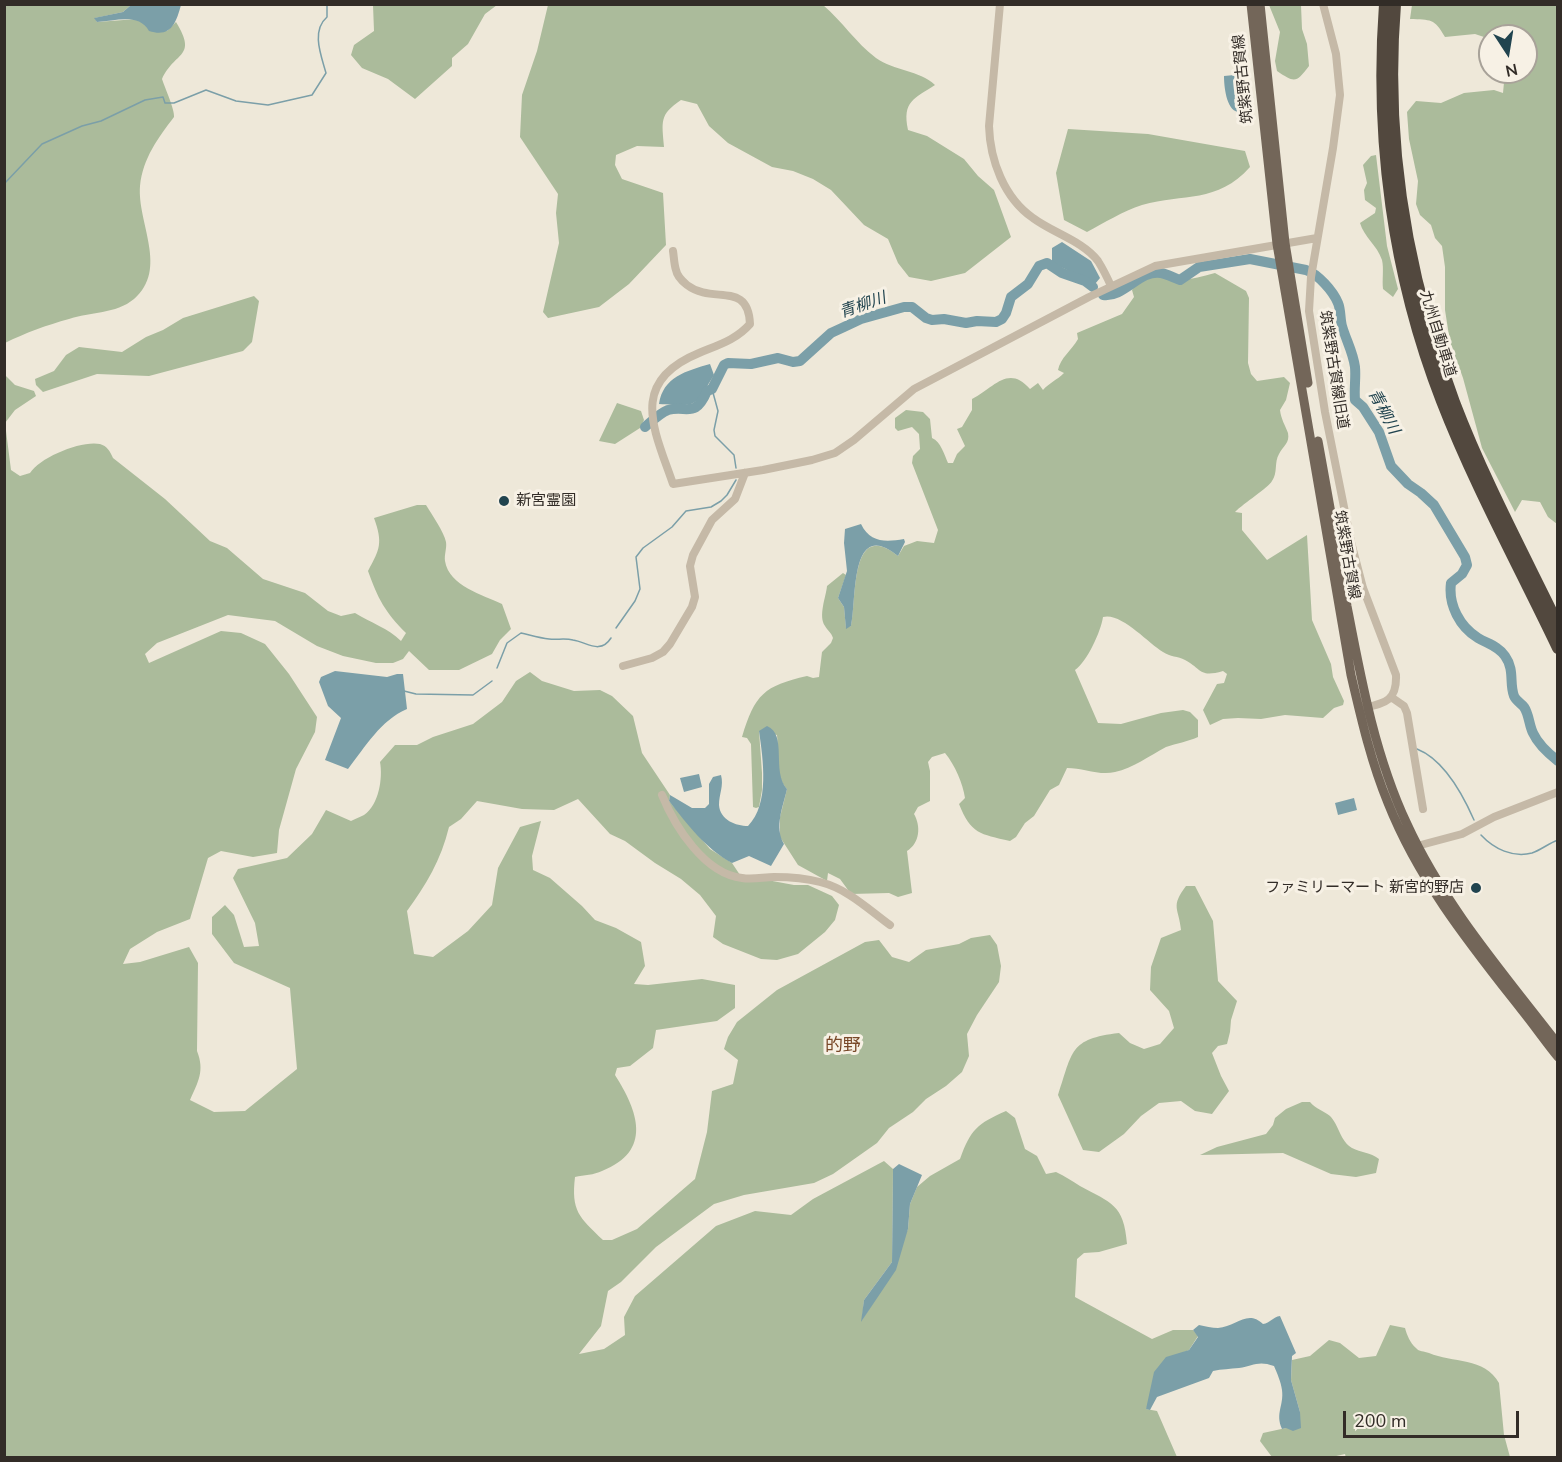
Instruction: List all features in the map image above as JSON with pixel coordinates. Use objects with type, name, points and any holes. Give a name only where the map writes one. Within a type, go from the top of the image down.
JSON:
[{"type":"highway","name":"九州自動車道","points":[[1385,4],[1382,73],[1384,140],[1392,211],[1411,303],[1442,400],[1460,445],[1557,648]]},
{"type":"highway","name":"九州自動車道","points":[[1395,4],[1392,87],[1394,141],[1402,214],[1421,303],[1455,403],[1479,460],[1557,625]]},
{"type":"main road","name":"筑紫野古賀線","points":[[1251,4],[1281,244],[1351,675],[1396,800],[1417,846],[1471,931],[1557,1044]]},
{"type":"main road","name":"筑紫野古賀線","points":[[1260,4],[1281,244]]},
{"type":"main road","name":"筑紫野古賀線","points":[[1363,708],[1387,802],[1399,829],[1463,936],[1557,1057]]},
{"type":"street","points":[[999,4],[989,126],[990,143],[1000,177],[1010,194],[1033,218],[1080,246],[1097,260],[1111,286]]},
{"type":"street","name":"筑紫野古賀線旧道","points":[[1323,4],[1336,54],[1340,95],[1311,272],[1309,311],[1312,340],[1351,542],[1363,588],[1396,675],[1396,684],[1391,697]]},
{"type":"street","points":[[673,251],[676,272],[683,281],[695,291],[732,295],[744,301],[749,313],[750,324],[741,334],[727,342],[686,358],[667,372],[656,388],[651,406],[652,414],[673,484],[745,473],[812,460],[835,453],[854,440],[914,389],[1111,286],[1155,266],[1317,238]]},
{"type":"street","points":[[623,666],[652,658],[663,652],[670,644],[692,607],[695,597],[690,566],[693,555],[712,520],[735,499],[745,473]]},
{"type":"street","points":[[1363,708],[1384,703],[1391,697],[1404,706],[1424,809]]},
{"type":"street","points":[[1417,846],[1462,834],[1494,817],[1557,792]]},
{"type":"street","points":[[662,795],[670,813],[695,848],[717,869],[743,878],[799,877],[823,882],[854,897],[890,925]]},
{"type":"green space","points":[[373,4],[497,5],[485,14],[468,44],[452,58],[452,66],[415,99],[388,79],[362,68],[351,55],[354,45],[374,31]]},
{"type":"green space","points":[[5,5],[131,5],[123,12],[95,18],[97,22],[137,19],[167,31],[176,22],[185,42],[185,48],[162,79],[174,117],[152,149],[144,166],[140,186],[140,200],[150,260],[149,274],[144,287],[127,304],[53,324],[5,343]]},
{"type":"green space","points":[[548,5],[823,5],[876,58],[891,66],[922,76],[935,85],[911,102],[908,107],[908,130],[927,136],[964,159],[994,190],[1011,237],[965,273],[931,281],[909,277],[898,263],[888,239],[864,225],[831,190],[793,171],[772,167],[728,143],[709,126],[697,104],[681,100],[665,115],[664,147],[637,146],[616,155],[615,165],[622,179],[663,193],[666,245],[629,284],[599,307],[548,318],[543,312],[559,243],[556,213],[558,194],[520,137],[522,95],[537,51]]},
{"type":"green space","points":[[1269,5],[1301,5],[1302,29],[1307,44],[1309,66],[1298,78],[1288,78],[1277,71],[1275,61],[1280,32]]},
{"type":"green space","points":[[1412,5],[1557,5],[1557,524],[1548,517],[1540,502],[1522,500],[1515,512],[1482,448],[1463,378],[1450,342],[1445,310],[1445,267],[1442,246],[1435,238],[1431,225],[1420,215],[1416,204],[1418,181],[1409,139],[1407,112],[1416,101],[1441,103],[1464,93],[1494,90],[1503,93],[1504,84],[1538,84],[1538,24],[1478,24],[1478,35],[1445,37],[1435,23],[1410,19]]},
{"type":"green space","points":[[1068,129],[1148,134],[1245,151],[1250,167],[1238,179],[1225,187],[1199,195],[1142,205],[1087,232],[1064,220],[1056,173]]},
{"type":"green space","points":[[1376,155],[1387,246],[1398,289],[1393,297],[1383,289],[1382,260],[1360,223],[1375,213],[1376,208],[1365,200],[1364,190],[1367,183],[1363,165],[1371,156]]},
{"type":"green space","points":[[1158,273],[1173,278],[1193,279],[1215,273],[1246,291],[1249,298],[1248,363],[1251,374],[1257,381],[1284,377],[1290,383],[1286,400],[1280,410],[1288,439],[1278,457],[1274,478],[1266,488],[1235,512],[1242,513],[1242,530],[1267,560],[1307,535],[1312,620],[1331,664],[1333,677],[1344,701],[1343,705],[1334,708],[1323,718],[1285,715],[1261,719],[1223,719],[1210,725],[1203,710],[1217,684],[1224,683],[1227,674],[1223,671],[1209,674],[1201,672],[1185,660],[1163,652],[1118,619],[1103,617],[1093,646],[1075,670],[1098,723],[1121,724],[1161,713],[1183,710],[1190,712],[1198,720],[1198,737],[1166,747],[1135,765],[1115,772],[1103,773],[1067,768],[1059,785],[1050,790],[1034,816],[1010,841],[984,834],[972,827],[959,804],[965,798],[952,763],[945,753],[932,757],[928,762],[930,801],[918,807],[914,814],[918,824],[918,834],[915,844],[907,851],[912,893],[898,897],[889,893],[851,894],[840,879],[828,873],[827,881],[798,865],[780,837],[780,817],[787,789],[780,777],[777,735],[759,731],[762,790],[759,807],[756,808],[753,807],[751,744],[747,738],[742,737],[752,711],[763,694],[771,688],[792,680],[807,676],[819,677],[822,652],[833,638],[822,617],[827,586],[843,573],[846,575],[838,598],[844,607],[846,628],[851,626],[858,567],[863,554],[871,547],[882,547],[898,556],[904,546],[917,541],[934,543],[938,530],[912,463],[913,456],[920,449],[919,434],[912,427],[898,431],[895,428],[895,418],[906,410],[923,412],[930,419],[932,438],[940,445],[948,463],[953,463],[957,454],[965,446],[957,429],[962,427],[972,410],[972,399],[994,384],[1008,378],[1015,378],[1030,389],[1038,383],[1043,390],[1064,373],[1058,370],[1059,366],[1078,339],[1077,333],[1122,314],[1134,297],[1132,290],[1138,281]]},
{"type":"green space","points":[[254,296],[259,301],[252,342],[243,351],[149,376],[97,374],[43,392],[36,385],[35,379],[54,371],[66,355],[79,347],[122,352],[183,318]]},
{"type":"green space","points":[[4,374],[15,385],[34,391],[36,396],[15,410],[5,423],[11,470],[20,476],[30,473],[43,461],[62,451],[92,443],[100,444],[108,449],[113,458],[165,499],[210,541],[227,548],[263,579],[305,593],[328,611],[341,616],[355,613],[385,629],[401,641],[406,633],[383,605],[368,571],[379,546],[379,534],[374,518],[417,505],[426,505],[445,538],[445,561],[448,570],[460,583],[502,604],[511,629],[500,640],[492,654],[459,670],[429,670],[409,651],[403,659],[393,663],[376,663],[343,656],[317,646],[275,621],[228,615],[157,643],[145,654],[149,663],[221,631],[241,633],[265,644],[289,674],[317,717],[315,732],[296,769],[279,830],[277,853],[253,857],[221,851],[208,858],[190,919],[157,932],[130,949],[123,964],[140,962],[189,947],[198,963],[197,1051],[200,1071],[190,1100],[214,1112],[245,1111],[297,1069],[290,988],[234,963],[212,934],[212,917],[225,905],[234,915],[244,947],[259,946],[255,923],[233,878],[238,869],[287,858],[312,834],[326,810],[351,821],[364,815],[373,805],[379,791],[380,762],[395,745],[417,745],[433,737],[473,724],[502,702],[516,681],[530,672],[542,681],[574,691],[600,690],[612,696],[633,716],[642,753],[670,795],[669,801],[710,849],[732,863],[740,875],[794,885],[808,885],[832,896],[839,905],[835,920],[825,932],[798,954],[777,960],[761,959],[723,944],[713,937],[716,916],[700,895],[681,879],[625,841],[610,834],[578,799],[554,810],[522,809],[477,801],[461,819],[449,827],[432,872],[407,911],[414,954],[433,957],[468,931],[492,905],[498,868],[520,827],[541,821],[532,856],[533,870],[550,878],[595,920],[616,928],[641,942],[645,966],[634,984],[648,985],[702,979],[735,985],[735,1008],[717,1021],[656,1030],[653,1048],[630,1066],[617,1068],[615,1075],[630,1102],[634,1116],[635,1141],[629,1153],[618,1163],[599,1172],[575,1177],[574,1189],[578,1213],[603,1240],[612,1240],[637,1229],[695,1179],[707,1132],[712,1091],[733,1084],[738,1060],[724,1049],[728,1037],[737,1022],[777,990],[865,942],[879,940],[892,957],[909,962],[926,950],[990,935],[997,945],[1001,966],[999,982],[967,1034],[969,1056],[962,1072],[926,1099],[913,1112],[889,1128],[877,1143],[833,1174],[814,1183],[744,1195],[714,1204],[656,1247],[621,1282],[608,1291],[601,1326],[579,1354],[604,1349],[625,1335],[624,1317],[635,1296],[716,1226],[755,1211],[791,1215],[813,1199],[884,1161],[893,1169],[892,1262],[864,1300],[862,1320],[874,1301],[908,1229],[910,1204],[917,1187],[930,1176],[960,1159],[976,1129],[1006,1111],[1015,1118],[1025,1149],[1037,1156],[1046,1174],[1056,1172],[1108,1201],[1123,1220],[1127,1244],[1099,1252],[1084,1253],[1077,1259],[1075,1297],[1152,1339],[1173,1330],[1193,1330],[1198,1336],[1189,1350],[1175,1356],[1146,1409],[1157,1411],[1177,1457],[5,1457]]},
{"type":"green space","points":[[617,403],[641,411],[644,420],[640,428],[615,444],[599,441]]},
{"type":"green space","points":[[1186,886],[1195,886],[1213,921],[1218,981],[1237,1001],[1227,1044],[1218,1046],[1212,1053],[1229,1091],[1212,1114],[1195,1111],[1181,1101],[1159,1103],[1141,1116],[1124,1134],[1099,1152],[1083,1150],[1058,1095],[1067,1068],[1075,1050],[1090,1039],[1119,1033],[1130,1043],[1144,1049],[1160,1044],[1174,1028],[1169,1011],[1150,990],[1151,967],[1161,938],[1181,930],[1177,903]]},
{"type":"green space","points":[[1302,1102],[1310,1102],[1330,1116],[1345,1141],[1352,1148],[1379,1159],[1376,1173],[1356,1177],[1331,1174],[1283,1153],[1200,1155],[1217,1147],[1266,1134],[1275,1118],[1286,1109]]},
{"type":"green space","points":[[1390,1325],[1405,1328],[1410,1341],[1419,1350],[1477,1365],[1493,1375],[1499,1383],[1504,1435],[1510,1457],[1346,1458],[1345,1454],[1332,1457],[1272,1457],[1260,1441],[1263,1433],[1286,1428],[1300,1412],[1291,1380],[1292,1360],[1310,1356],[1329,1340],[1340,1343],[1359,1358],[1376,1356]]},
{"type":"water","points":[[131,5],[181,5],[174,23],[163,32],[149,31],[145,25],[133,20],[97,22],[94,18],[123,12]]},
{"type":"water","points":[[1245,74],[1248,111],[1238,112],[1228,102],[1224,76]]},
{"type":"water","points":[[1062,242],[1091,261],[1100,278],[1095,284],[1052,261],[1052,248]]},
{"type":"water","points":[[710,364],[714,375],[698,400],[688,405],[659,404],[665,387],[677,376]]},
{"type":"water","points":[[861,524],[874,538],[885,541],[904,539],[905,542],[898,556],[882,546],[871,547],[863,554],[858,567],[851,626],[846,629],[844,607],[838,598],[847,571],[845,529]]},
{"type":"water","points":[[335,671],[387,677],[403,674],[407,709],[381,727],[348,769],[325,760],[341,718],[328,706],[319,682],[321,677]]},
{"type":"water","points":[[767,726],[777,737],[780,773],[787,789],[780,824],[784,844],[771,866],[749,856],[732,863],[714,851],[698,835],[669,801],[670,795],[692,808],[705,808],[709,804],[709,784],[713,777],[721,775],[719,805],[722,815],[734,823],[748,826],[760,806],[763,768],[759,731]]},
{"type":"water","points":[[699,774],[702,787],[684,792],[680,778]]},
{"type":"water","points":[[1354,798],[1357,810],[1338,815],[1335,803]]},
{"type":"water","points":[[899,1164],[922,1175],[910,1204],[908,1229],[896,1270],[861,1322],[864,1300],[892,1262],[893,1169]]},
{"type":"water","points":[[1280,1316],[1296,1353],[1292,1356],[1291,1380],[1300,1412],[1301,1428],[1293,1431],[1282,1429],[1279,1418],[1281,1384],[1274,1366],[1264,1364],[1213,1371],[1209,1378],[1157,1397],[1150,1410],[1146,1409],[1154,1372],[1166,1357],[1189,1350],[1198,1337],[1193,1330],[1199,1325],[1218,1328],[1246,1318],[1252,1318],[1263,1324]]},
{"type":"waterway","points":[[4,184],[42,144],[82,126],[101,121],[145,100],[163,97],[165,103],[174,103],[206,90],[236,101],[268,105],[312,95],[326,73],[318,36],[319,29],[327,17],[327,4]]},
{"type":"waterway","name":"青柳川","points":[[1103,295],[1118,292],[1153,273],[1180,280],[1199,267],[1250,259],[1306,270],[1325,284],[1338,303],[1342,326],[1353,356],[1355,400],[1363,407],[1379,432],[1391,466],[1408,484],[1434,505],[1465,557],[1467,565],[1462,574],[1451,583],[1453,607],[1466,628],[1478,638],[1496,647],[1505,656],[1510,666],[1514,696],[1526,710],[1538,741],[1558,761]]},
{"type":"waterway","name":"青柳川","points":[[645,427],[668,410],[690,409],[699,405],[707,391],[712,389],[724,365],[728,363],[751,364],[778,358],[793,362],[800,361],[831,333],[861,319],[904,307],[912,307],[932,320],[944,319],[966,323],[996,322],[1006,313],[1011,297],[1028,284],[1039,266],[1047,263],[1062,273],[1085,281],[1093,287]]},
{"type":"waterway","points":[[712,389],[718,411],[715,436],[734,455],[736,468]]},
{"type":"waterway","points":[[616,628],[635,601],[640,589],[636,557],[643,548],[672,527],[686,511],[711,507],[721,501],[736,480]]},
{"type":"waterway","points":[[497,668],[507,643],[521,633],[545,639],[570,639],[598,647],[607,643],[611,638]]},
{"type":"waterway","points":[[404,691],[416,694],[473,695],[492,681]]},
{"type":"waterway","points":[[1417,749],[1436,761],[1452,779],[1474,820]]},
{"type":"waterway","points":[[1481,835],[1498,848],[1518,854],[1532,853],[1558,840]]},
{"type":"place","name":"新宮霊園","points":[[504,501]]},
{"type":"place","name":"ファミリーマート 新宮的野店","points":[[1476,888]]},
{"type":"district","name":"的野","points":[[843,1047]]}]
